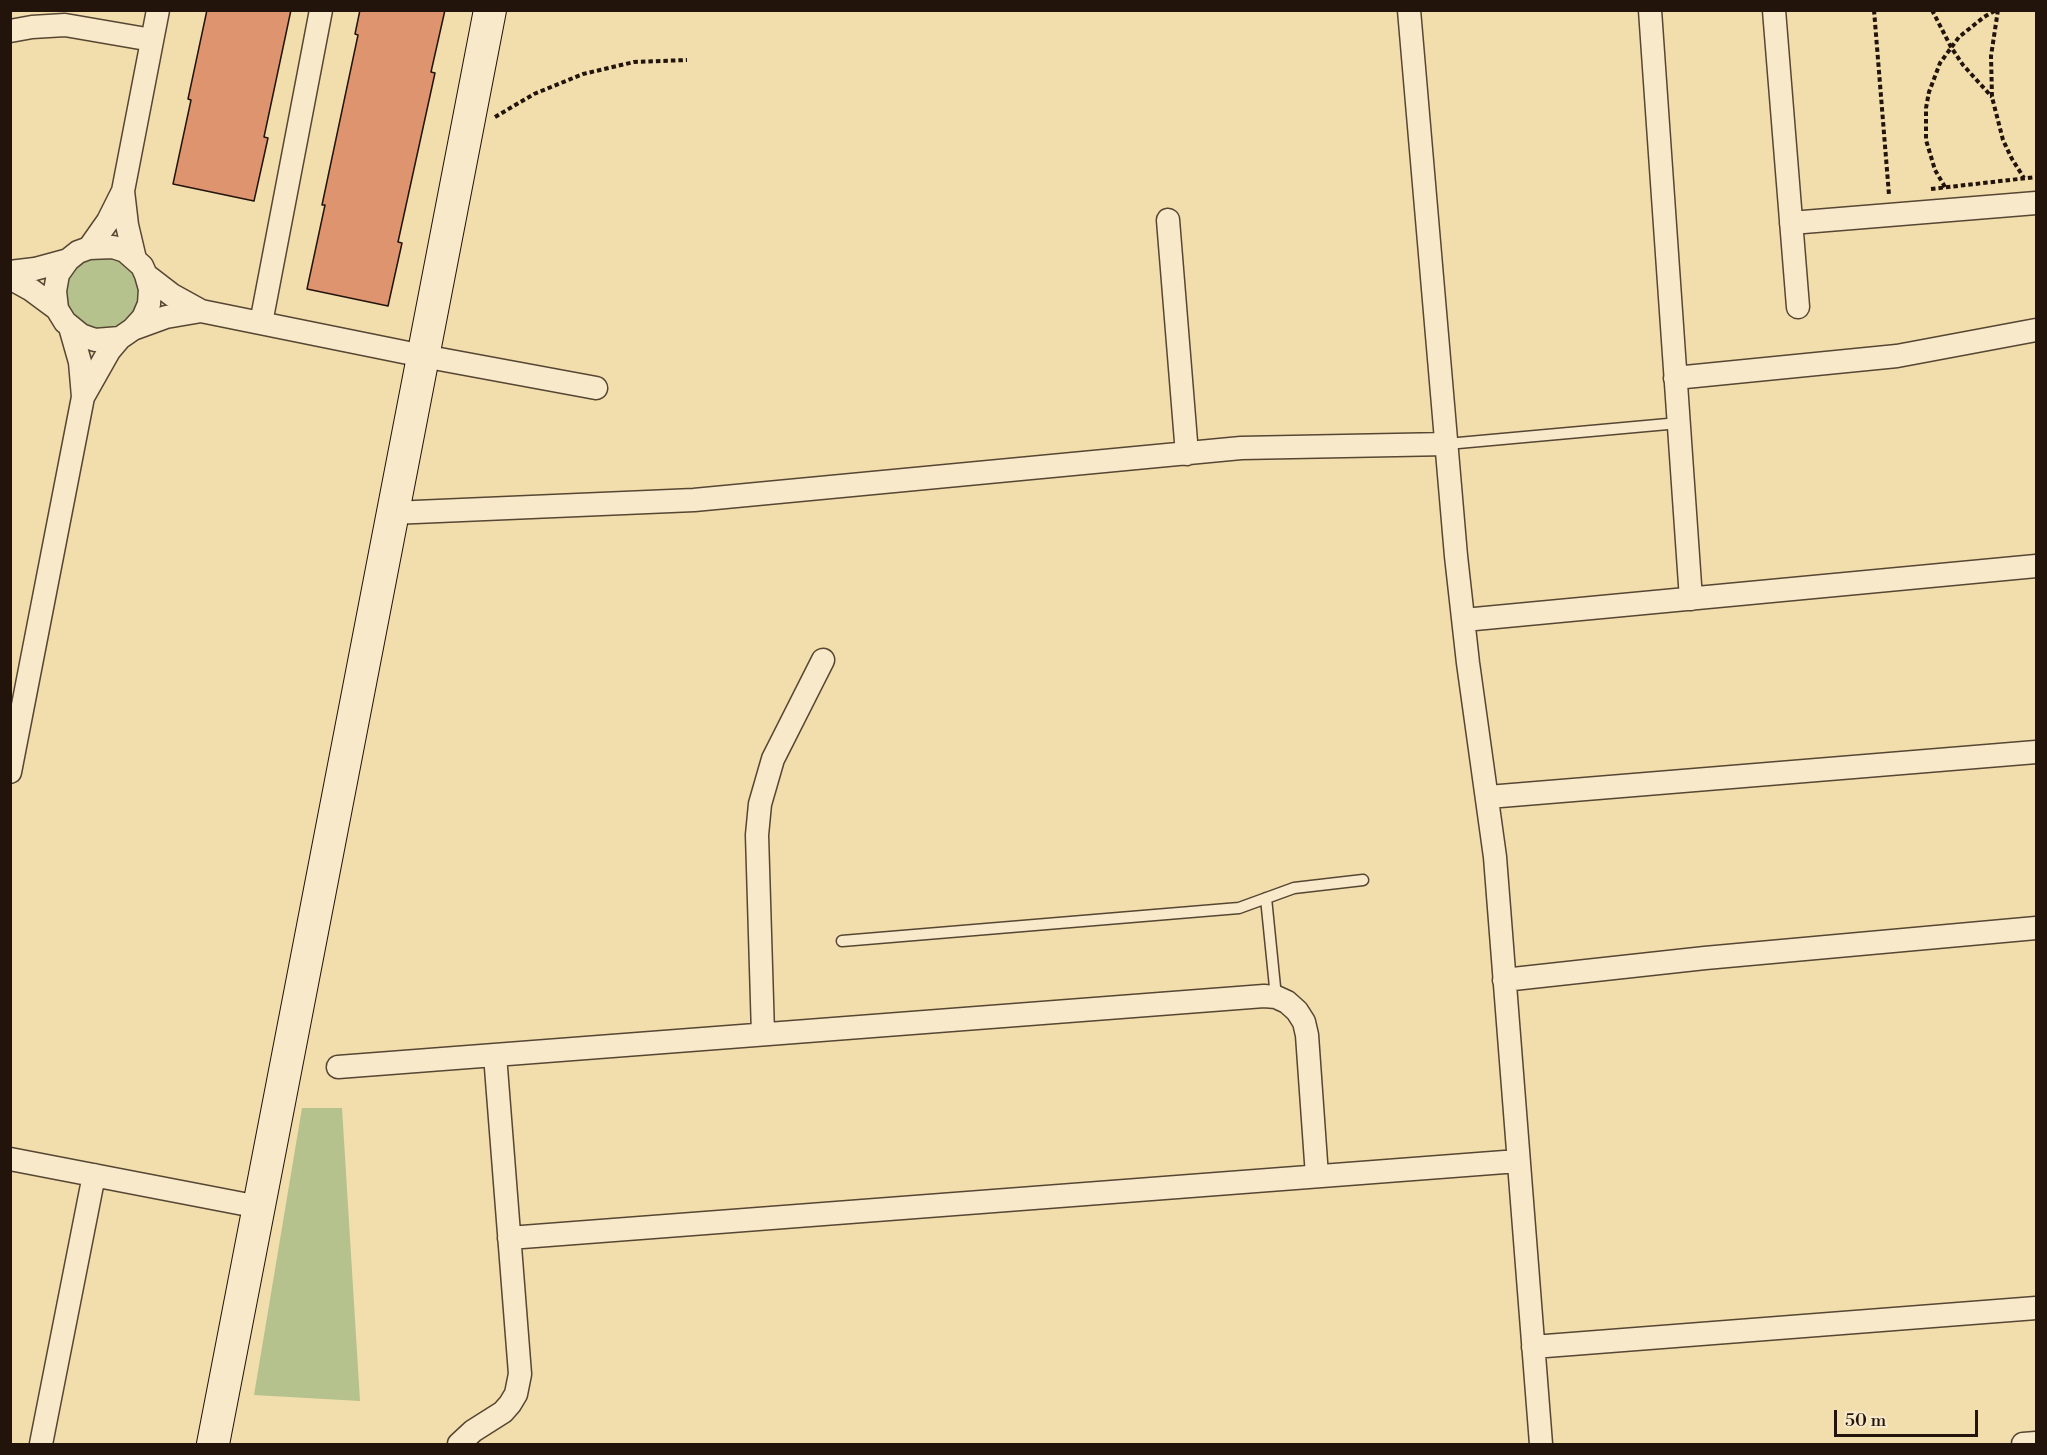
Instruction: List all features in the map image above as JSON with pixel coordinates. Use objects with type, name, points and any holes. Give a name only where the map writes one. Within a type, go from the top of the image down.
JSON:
[{"type":"street","points":[[89,248],[108,221],[123,191],[158,10]]},
{"type":"street","points":[[261,323],[321,10]]},
{"type":"street","points":[[213,1444],[490,10]]},
{"type":"street","points":[[1408,10],[1468,663],[1488,797],[1498,897],[1541,1444]]},
{"type":"street","points":[[1650,10],[1691,599]]},
{"type":"street","points":[[1774,10],[1798,307]]},
{"type":"street","points":[[10,31],[65,25],[152,40]]},
{"type":"street","points":[[10,772],[19,686],[83,397],[100,366],[126,334],[143,318],[149,304],[150,289],[127,225],[123,191]]},
{"type":"street","points":[[1791,223],[1889,205],[2037,203]]},
{"type":"street","points":[[1167,220],[1187,454]]},
{"type":"street","points":[[83,397],[80,362],[55,291],[58,274],[68,260],[78,252],[89,248],[114,246],[125,251],[172,295],[201,311],[596,388]]},
{"type":"street","points":[[10,272],[35,269],[68,260]]},
{"type":"street","points":[[10,278],[30,289],[81,335],[95,340],[126,334],[166,317],[201,311]]},
{"type":"street","points":[[1675,378],[1896,356],[2037,330]]},
{"type":"street","points":[[392,513],[694,500],[1241,448],[1447,444]]},
{"type":"street","points":[[1464,620],[2037,567]]},
{"type":"street","points":[[763,1034],[757,835],[760,804],[773,759],[823,660]]},
{"type":"street","points":[[1488,797],[2037,752]]},
{"type":"street","points":[[1504,980],[1705,958],[2037,928]]},
{"type":"street","points":[[338,1067],[1264,996],[1276,997],[1287,1002],[1297,1011],[1306,1028],[1317,1176]]},
{"type":"street","points":[[459,1444],[473,1431],[503,1412],[516,1394],[520,1374],[495,1055]]},
{"type":"street","points":[[10,1159],[259,1207]]},
{"type":"street","points":[[509,1238],[1518,1161]]},
{"type":"street","points":[[41,1444],[93,1175]]},
{"type":"street","points":[[1533,1347],[2037,1308]]},
{"type":"street","points":[[2023,1444],[2037,1443]]},
{"type":"lane","points":[[1447,444],[1679,423]]},
{"type":"lane","points":[[842,941],[1239,908],[1285,890],[1363,880]]},
{"type":"lane","points":[[1266,898],[1276,997]]},
{"type":"path","points":[[1874,10],[1889,205]]},
{"type":"path","points":[[1932,10],[1963,65],[1992,97]]},
{"type":"path","points":[[1945,187],[1935,170],[1926,140],[1925,116],[1933,77],[1951,47],[1971,26],[1997,10]]},
{"type":"path","points":[[1997,10],[1991,56],[1992,97],[2003,140],[2024,178]]},
{"type":"path","points":[[466,133],[534,94],[583,74],[634,62],[687,60]]},
{"type":"path","points":[[1922,190],[2037,177]]},
{"type":"path","points":[[1889,205],[1900,193]]},
{"type":"green space","points":[[95,256],[109,256],[123,262],[133,272],[139,286],[139,300],[133,314],[123,324],[109,330],[95,330],[81,324],[71,314],[65,300],[65,286],[71,272],[81,262]]},
{"type":"green space","points":[[302,1108],[342,1108],[360,1401],[254,1395]]},
{"type":"building","points":[[207,10],[291,10],[264,137],[268,138],[254,201],[173,184]]},
{"type":"building","points":[[360,10],[445,10],[431,72],[435,73],[398,242],[402,243],[388,306],[307,289],[325,205],[322,205],[358,35],[355,34]]}]
